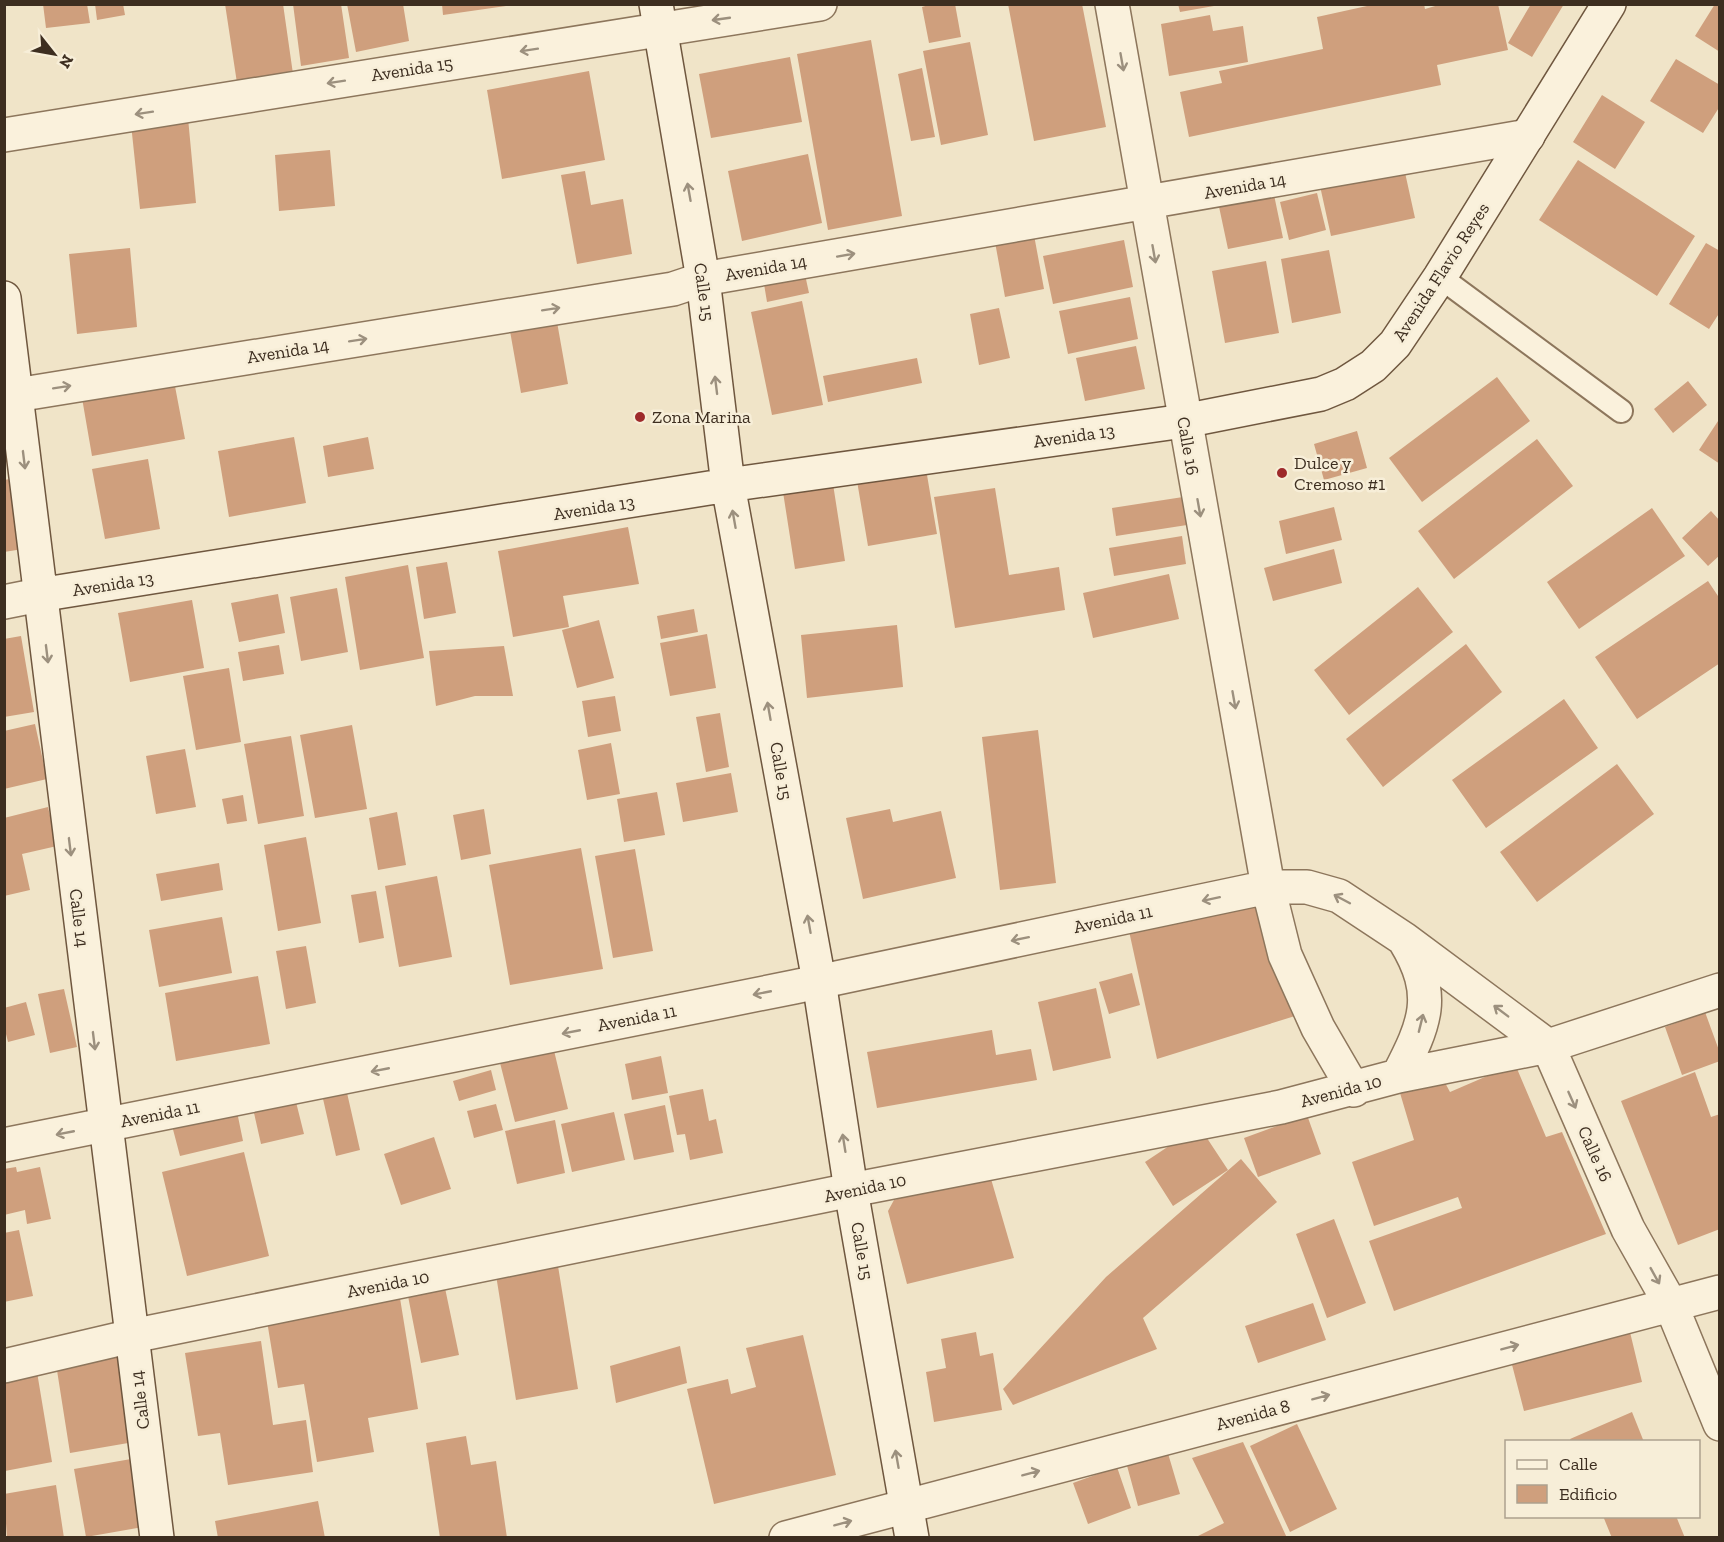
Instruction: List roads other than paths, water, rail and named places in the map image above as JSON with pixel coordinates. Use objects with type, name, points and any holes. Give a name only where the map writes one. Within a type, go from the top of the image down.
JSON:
[{"type":"street","name":"Avenida 15","points":[[4,135],[659,16],[820,4]]},
{"type":"street","name":"Calle 16","points":[[1112,4],[1145,203],[1268,886],[1285,954],[1318,1028],[1354,1090]]},
{"type":"street","name":"Avenida Flavio Reyes","points":[[1184,421],[1320,393],[1345,384],[1373,366],[1395,344],[1440,277],[1609,4]]},
{"type":"street","name":"Calle 15","points":[[659,16],[703,279],[728,485],[819,981],[851,1190],[912,1538]]},
{"type":"street","name":"Avenida 14","points":[[10,396],[673,289],[703,279],[1528,136]]},
{"type":"street","name":"Calle 14","points":[[4,298],[10,396],[39,595],[157,1538]]},
{"type":"street","name":"Avenida 13","points":[[4,602],[728,485],[1184,421]]},
{"type":"street","name":"Calle 16","points":[[1268,886],[1307,887],[1339,896],[1404,939],[1548,1046],[1628,1229],[1671,1305],[1719,1424]]},
{"type":"street","name":"Avenida 11","points":[[4,1145],[819,981],[1268,886]]},
{"type":"street","name":"Calle 16","points":[[1398,1076],[1417,1040],[1427,1001],[1418,963],[1404,939]]},
{"type":"street","name":"Avenida 10","points":[[4,1366],[132,1336],[851,1190],[1281,1107],[1354,1090],[1398,1076],[1548,1046],[1719,990]]},
{"type":"street","name":"Avenida 8","points":[[786,1538],[1719,1292]]},
{"type":"lane","points":[[1440,277],[1621,411]]},
{"type":"place","name":"Zona Marina","points":[[640,417]]},
{"type":"place","name":"Dulce y Cremoso #1","points":[[1282,473]]}]
